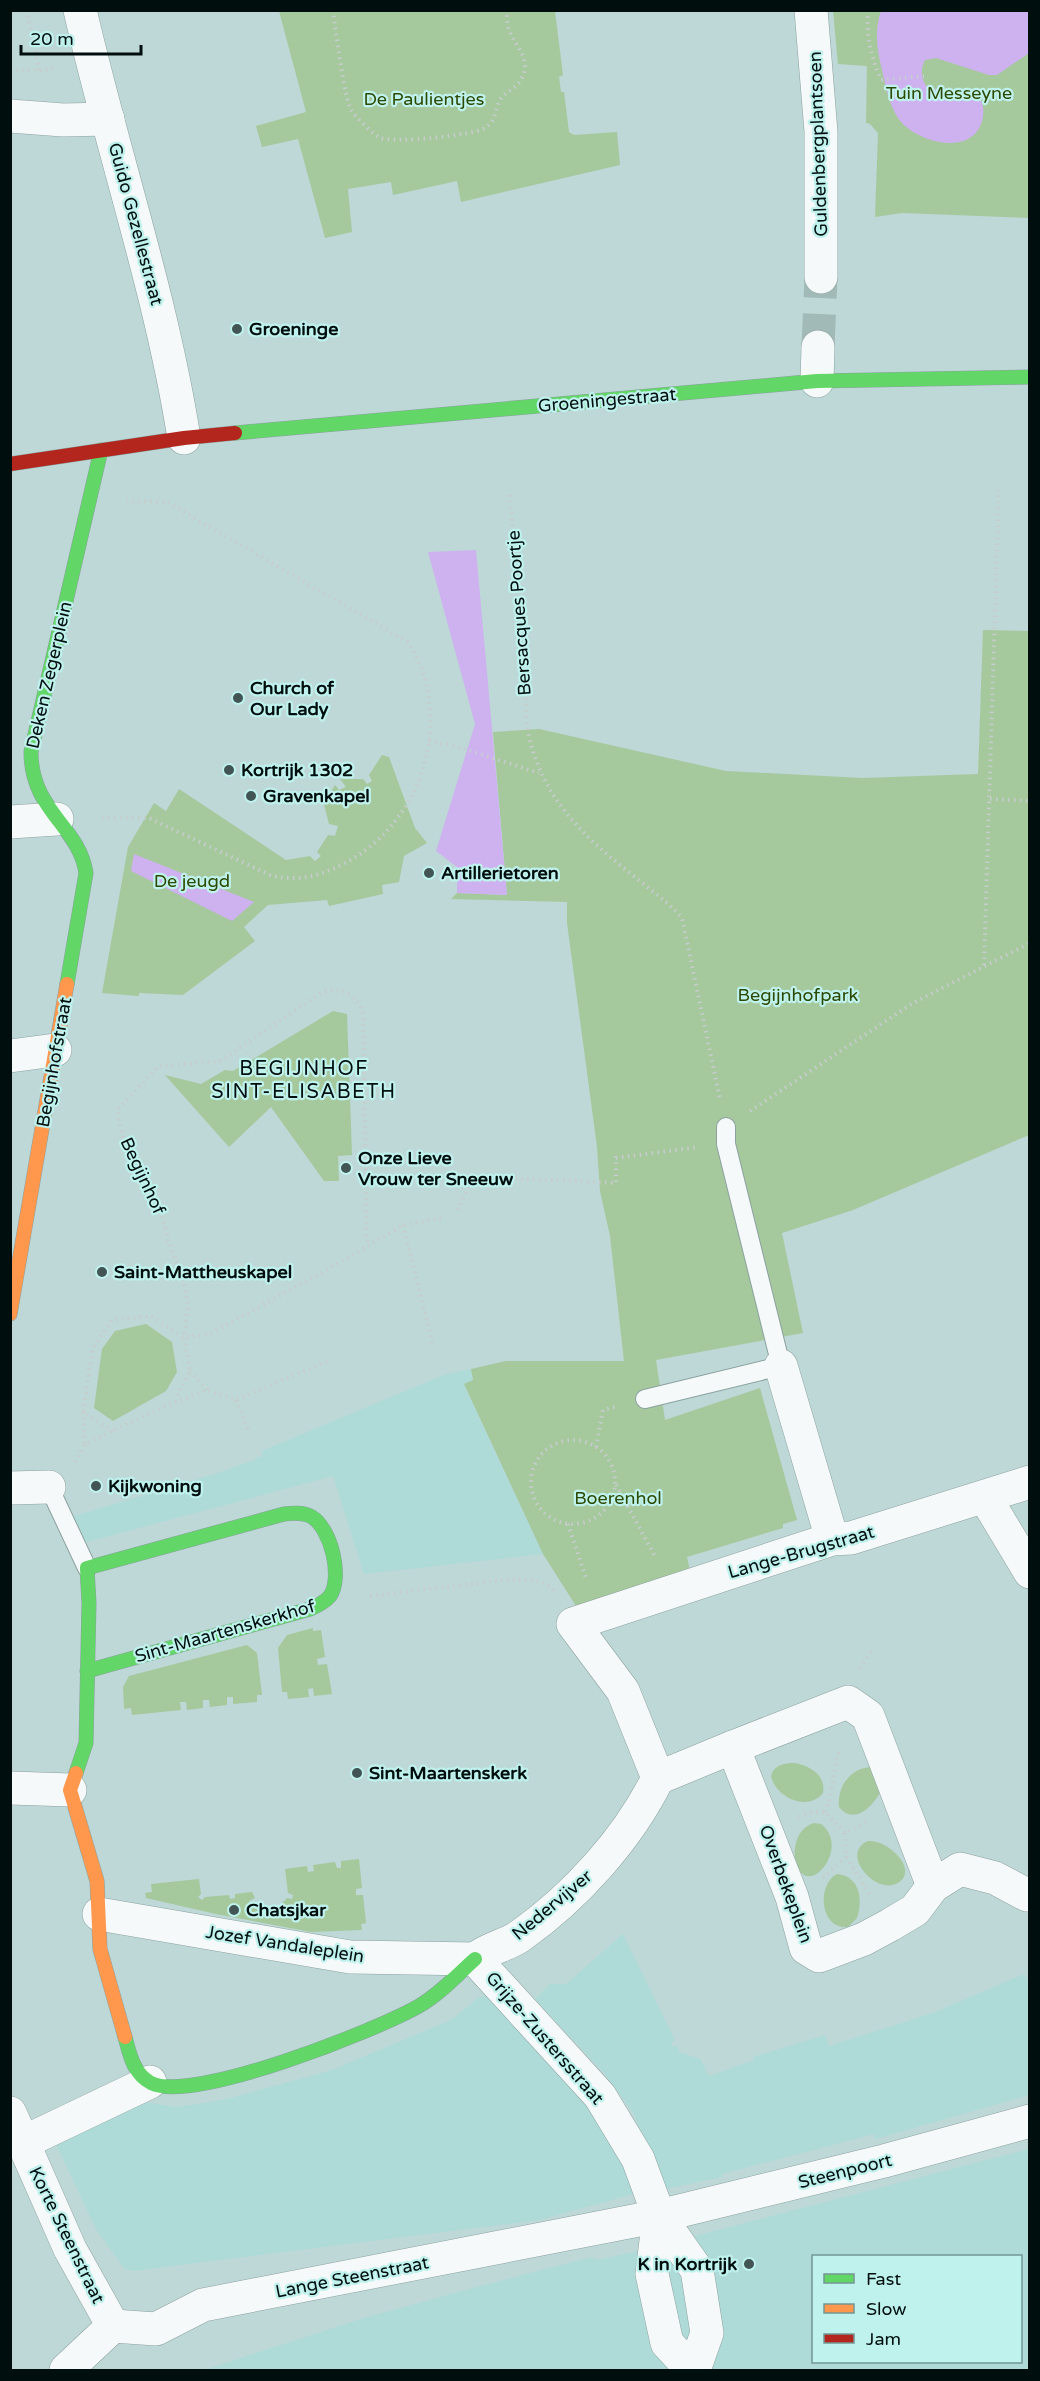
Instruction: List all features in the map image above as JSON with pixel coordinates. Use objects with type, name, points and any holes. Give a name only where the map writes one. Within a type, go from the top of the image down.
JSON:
[{"type":"street","name":"Guido Gezellestraat","points":[[80,10],[151,278],[178,397],[184,438]]},
{"type":"street","name":"Guldenbergplantsoen","points":[[811,10],[821,132],[821,277]]},
{"type":"street","points":[[10,116],[63,120],[108,119]]},
{"type":"street","points":[[817,381],[818,347]]},
{"type":"street","name":"Groeningestraat","points":[[10,464],[184,438],[817,381],[1029,377]]},
{"type":"street","name":"Deken Zegerplein","points":[[57,819],[37,790],[33,780],[30,771],[31,752],[101,450]]},
{"type":"street","points":[[10,822],[57,819]]},
{"type":"street","name":"Begijnhofstraat","points":[[10,1314],[86,873],[84,859],[57,819]]},
{"type":"street","points":[[10,1056],[55,1050]]},
{"type":"street","points":[[777,1353],[832,1539]]},
{"type":"street","points":[[10,1488],[60,1479]]},
{"type":"street","name":"Lange-Brugstraat","points":[[586,1620],[832,1539],[851,1538],[1029,1482]]},
{"type":"street","points":[[985,1497],[1029,1572]]},
{"type":"street","name":"Sint-Maartenskerkhof","points":[[87,1568],[290,1513],[308,1515],[318,1522],[325,1532],[336,1570],[332,1592],[324,1602],[310,1609],[87,1671]]},
{"type":"street","points":[[87,1568],[89,1603],[86,1743],[70,1790],[97,1881],[100,1950],[132,2062],[138,2074],[150,2082],[171,2087],[223,2078],[296,2057],[365,2032],[421,2006],[476,1959]]},
{"type":"street","points":[[586,1620],[623,1691],[658,1778],[848,1702],[868,1716],[904,1805],[933,1886]]},
{"type":"street","name":"Overbekeplein","points":[[733,1747],[792,1897],[806,1948],[819,1956],[864,1939],[915,1910],[933,1886],[960,1869],[995,1878],[1029,1896]]},
{"type":"street","name":"Nedervijver","points":[[476,1959],[486,1950],[518,1938],[588,1878],[646,1802],[658,1778]]},
{"type":"street","points":[[10,1788],[70,1790]]},
{"type":"street","name":"Jozef Vandaleplein","points":[[99,1914],[350,1957],[476,1959]]},
{"type":"street","name":"Grijze-Zustersstraat","points":[[476,1959],[600,2096],[638,2159],[659,2216]]},
{"type":"street","name":"Korte Steenstraat","points":[[113,2326],[70,2249],[16,2128],[150,2082]]},
{"type":"street","name":"Steenpoort","points":[[659,2216],[884,2161],[1029,2121]]},
{"type":"street","points":[[659,2216],[697,2270],[707,2332],[693,2370],[668,2343],[652,2274],[659,2216]]},
{"type":"street","name":"Lange Steenstraat","points":[[113,2326],[156,2329],[203,2305],[659,2216]]},
{"type":"street","points":[[66,2370],[113,2326]]},
{"type":"lane","points":[[645,1400],[777,1353],[726,1136]]},
{"type":"lane","points":[[60,1479],[87,1568]]},
{"type":"path","points":[[10,70],[39,71],[27,10]]},
{"type":"path","points":[[333,10],[350,108],[375,135],[388,140],[467,135],[482,130],[493,122],[502,97],[516,86],[525,66],[524,56],[509,34],[507,10]]},
{"type":"path","points":[[868,10],[867,33],[870,55],[881,80],[924,76]]},
{"type":"path","points":[[984,965],[999,485]]},
{"type":"path","name":"Bersacques Poortje","points":[[510,495],[528,730],[540,773]]},
{"type":"path","points":[[57,819],[149,818],[272,876],[294,879],[315,875],[354,858],[385,834],[412,798],[426,760],[429,741],[427,680],[419,659],[408,642],[167,502],[91,500]]},
{"type":"path","points":[[429,741],[452,745],[540,773],[570,819],[628,872],[666,900],[682,918],[726,1136]]},
{"type":"path","points":[[990,799],[1029,801]]},
{"type":"path","points":[[458,1210],[471,1178],[616,1183],[616,1158],[726,1136],[913,1003],[1029,943]]},
{"type":"path","name":"Begijnhof","points":[[190,1371],[184,1338],[188,1305],[183,1278],[168,1240],[159,1204],[140,1162],[123,1138],[117,1110],[159,1066],[220,1061],[327,990],[346,992],[354,996],[361,1005],[363,1014],[367,1245]]},
{"type":"path","points":[[85,1444],[84,1412],[93,1347],[112,1320],[151,1316],[184,1338],[209,1334],[320,1274],[403,1225],[443,1218]]},
{"type":"path","points":[[403,1225],[433,1345]]},
{"type":"path","points":[[174,1402],[190,1371],[207,1390],[236,1400],[330,1360]]},
{"type":"path","points":[[60,1479],[85,1444],[174,1402],[207,1390]]},
{"type":"path","points":[[236,1400],[248,1430]]},
{"type":"path","points":[[596,1447],[603,1410],[626,1404]]},
{"type":"path","points":[[84,1412],[113,1431]]},
{"type":"path","points":[[616,1485],[613,1498],[606,1510],[595,1519],[582,1524],[555,1521],[543,1513],[535,1501],[531,1488],[534,1468],[545,1450],[556,1443],[570,1440],[583,1441],[605,1453],[611,1463],[616,1485],[658,1561],[670,1591]]},
{"type":"path","points":[[568,1524],[586,1620]]},
{"type":"path","points":[[369,1596],[513,1579],[536,1580],[553,1587],[586,1620]]},
{"type":"path","points":[[825,1812],[830,1802],[848,1702]]},
{"type":"path","points":[[845,1833],[904,1805]]},
{"type":"path","points":[[767,1830],[809,1813],[825,1812],[845,1833],[846,1856],[890,1925]]},
{"type":"path","points":[[815,1886],[846,1856]]},
{"type":"shaded area","points":[[1015,10],[1029,12],[1029,53],[997,75],[989,75],[936,58],[925,60],[923,64],[923,78],[928,88],[961,92],[980,99],[983,115],[976,132],[967,140],[955,143],[929,139],[906,127],[892,107],[880,63],[877,33],[881,11]]},
{"type":"shaded area","points":[[476,550],[507,895],[457,893],[457,867],[436,851],[475,724],[428,552]]},
{"type":"shaded area","points":[[134,854],[254,902],[232,921],[131,871]]},
{"type":"shaded area","points":[[471,1369],[473,1380],[464,1385],[543,1554],[364,1574],[333,1476],[83,1543],[71,1517],[257,1459],[257,1457],[262,1457],[262,1451],[446,1374]]},
{"type":"shaded area","points":[[623,1934],[675,2040],[672,2042],[672,2047],[678,2046],[679,2052],[700,2059],[709,2076],[754,2060],[753,2057],[825,2035],[829,2046],[933,2013],[1024,1974],[1030,1986],[1029,2095],[875,2139],[874,2134],[722,2174],[722,2177],[665,2189],[633,2112],[604,2073],[535,1999],[550,1984],[566,1984]]},
{"type":"shaded area","points":[[488,1996],[608,2129],[637,2193],[539,2220],[133,2271],[124,2268],[97,2231],[53,2138],[138,2101],[175,2107],[205,2103],[332,2070],[453,2019],[479,1997]]},
{"type":"shaded area","points":[[1029,2149],[1029,2370],[204,2370],[364,2318],[592,2257],[597,2260]]},
{"type":"green space","name":"De Paulientjes","points":[[279,11],[555,11],[563,75],[559,77],[561,92],[564,92],[569,132],[574,135],[617,132],[620,165],[461,202],[457,181],[393,195],[391,182],[348,189],[352,232],[325,238],[298,139],[262,147],[256,126],[306,112]]},
{"type":"green space","name":"Tuin Messeyne","points":[[833,11],[1029,11],[1029,218],[902,213],[875,217],[878,133],[866,123],[867,66],[838,64]]},
{"type":"green space","name":"Begijnhofpark","points":[[983,630],[1029,631],[1029,1135],[853,1210],[782,1233],[803,1333],[656,1360],[665,1420],[760,1388],[797,1520],[783,1524],[783,1528],[687,1557],[690,1571],[576,1606],[543,1554],[464,1384],[473,1380],[471,1369],[506,1361],[624,1361],[610,1236],[600,1191],[597,1147],[567,923],[567,902],[451,899],[457,893],[507,895],[493,732],[539,729],[726,771],[862,778],[978,774]]},
{"type":"green space","name":"De jeugd","points":[[382,755],[389,757],[415,828],[427,843],[404,856],[399,882],[382,885],[383,894],[329,906],[327,900],[268,905],[244,927],[255,941],[183,995],[139,993],[139,996],[102,993],[128,847],[154,803],[166,811],[179,789],[286,860],[310,856],[315,861],[321,856],[317,852],[328,835],[335,836],[338,826],[329,824],[324,805],[334,800],[331,796],[328,797],[335,785],[339,790],[346,787],[340,779],[363,779],[367,784],[372,781],[369,775]]},
{"type":"green space","points":[[333,1011],[347,1014],[352,1155],[338,1156],[339,1181],[324,1181],[271,1107],[229,1147],[165,1075],[201,1084],[225,1070],[233,1071]]},
{"type":"green space","points":[[146,1324],[172,1342],[177,1372],[166,1391],[113,1421],[94,1408],[102,1349],[115,1331]]},
{"type":"green space","points":[[313,1628],[313,1631],[321,1630],[325,1657],[317,1659],[318,1665],[327,1664],[332,1694],[314,1696],[313,1688],[308,1689],[309,1697],[288,1699],[287,1692],[282,1692],[278,1648],[287,1635]]},
{"type":"green space","points":[[247,1645],[257,1653],[262,1695],[257,1695],[257,1702],[233,1704],[233,1697],[227,1697],[227,1705],[210,1707],[209,1700],[203,1700],[203,1708],[187,1710],[186,1702],[180,1702],[181,1710],[132,1715],[131,1708],[124,1709],[123,1687],[129,1676]]},
{"type":"green space","points":[[795,1763],[806,1766],[819,1776],[823,1793],[817,1799],[801,1802],[793,1800],[779,1791],[774,1784],[771,1776],[774,1769],[783,1764]]},
{"type":"green space","points":[[871,1767],[883,1786],[880,1793],[864,1811],[852,1815],[845,1813],[839,1807],[839,1800],[846,1780],[857,1771]]},
{"type":"green space","points":[[814,1823],[821,1824],[829,1834],[832,1845],[825,1866],[818,1873],[810,1876],[803,1874],[797,1866],[795,1852],[800,1834],[804,1828]]},
{"type":"green space","points":[[868,1841],[885,1845],[899,1857],[904,1864],[904,1878],[898,1883],[889,1885],[880,1884],[871,1879],[859,1863],[857,1854],[860,1847]]},
{"type":"green space","points":[[359,1859],[362,1888],[356,1889],[356,1895],[363,1895],[366,1923],[361,1924],[362,1930],[311,1932],[146,1898],[145,1893],[152,1892],[151,1884],[199,1879],[201,1894],[198,1897],[202,1900],[205,1897],[229,1895],[230,1899],[235,1898],[235,1894],[252,1892],[255,1898],[249,1901],[251,1906],[257,1903],[263,1908],[262,1913],[266,1914],[268,1909],[277,1907],[280,1911],[284,1909],[281,1904],[287,1898],[292,1899],[293,1895],[288,1893],[285,1869],[307,1866],[308,1872],[314,1871],[313,1865],[335,1862],[337,1868],[341,1868],[341,1861]]},
{"type":"green space","points":[[837,1874],[851,1879],[858,1890],[859,1911],[857,1918],[848,1927],[832,1922],[824,1906],[826,1887]]},
{"type":"tunnel","points":[[818,347],[821,277]]},
{"type":"traffic: fast","points":[[235,433],[817,381],[1030,377]]},
{"type":"traffic: fast","points":[[67,984],[86,873],[82,857],[39,789],[33,772],[31,752],[101,450]]},
{"type":"traffic: fast","points":[[76,1773],[86,1743],[89,1603],[87,1568],[284,1514],[309,1515],[325,1532],[333,1554],[335,1577],[334,1588],[330,1596],[321,1604],[310,1609],[87,1671]]},
{"type":"traffic: fast","points":[[125,2037],[136,2069],[151,2083],[173,2087],[204,2083],[285,2061],[397,2017],[434,1996],[475,1959]]},
{"type":"traffic: slow","points":[[10,1314],[67,984]]},
{"type":"traffic: slow","points":[[76,1773],[70,1790],[97,1881],[100,1949],[125,2037]]},
{"type":"traffic: jam","points":[[10,464],[184,438],[235,433]]},
{"type":"place","name":"Groeninge","points":[[237,329]]},
{"type":"place","name":"Church of Our Lady","points":[[238,698]]},
{"type":"place","name":"Kortrijk 1302","points":[[229,770]]},
{"type":"place","name":"Gravenkapel","points":[[251,796]]},
{"type":"place","name":"Artillerietoren","points":[[429,873]]},
{"type":"place","name":"Onze Lieve Vrouw ter Sneeuw","points":[[346,1168]]},
{"type":"place","name":"Saint-Mattheuskapel","points":[[102,1272]]},
{"type":"place","name":"Kijkwoning","points":[[96,1486]]},
{"type":"place","name":"Sint-Maartenskerk","points":[[357,1773]]},
{"type":"place","name":"Chatsjkar","points":[[234,1910]]},
{"type":"place","name":"K in Kortrijk","points":[[749,2264]]},
{"type":"district","name":"BEGIJNHOF SINT-ELISABETH","points":[[304,1080]]},
{"type":"park label","name":"Boerenhol","points":[[618,1498]]}]
